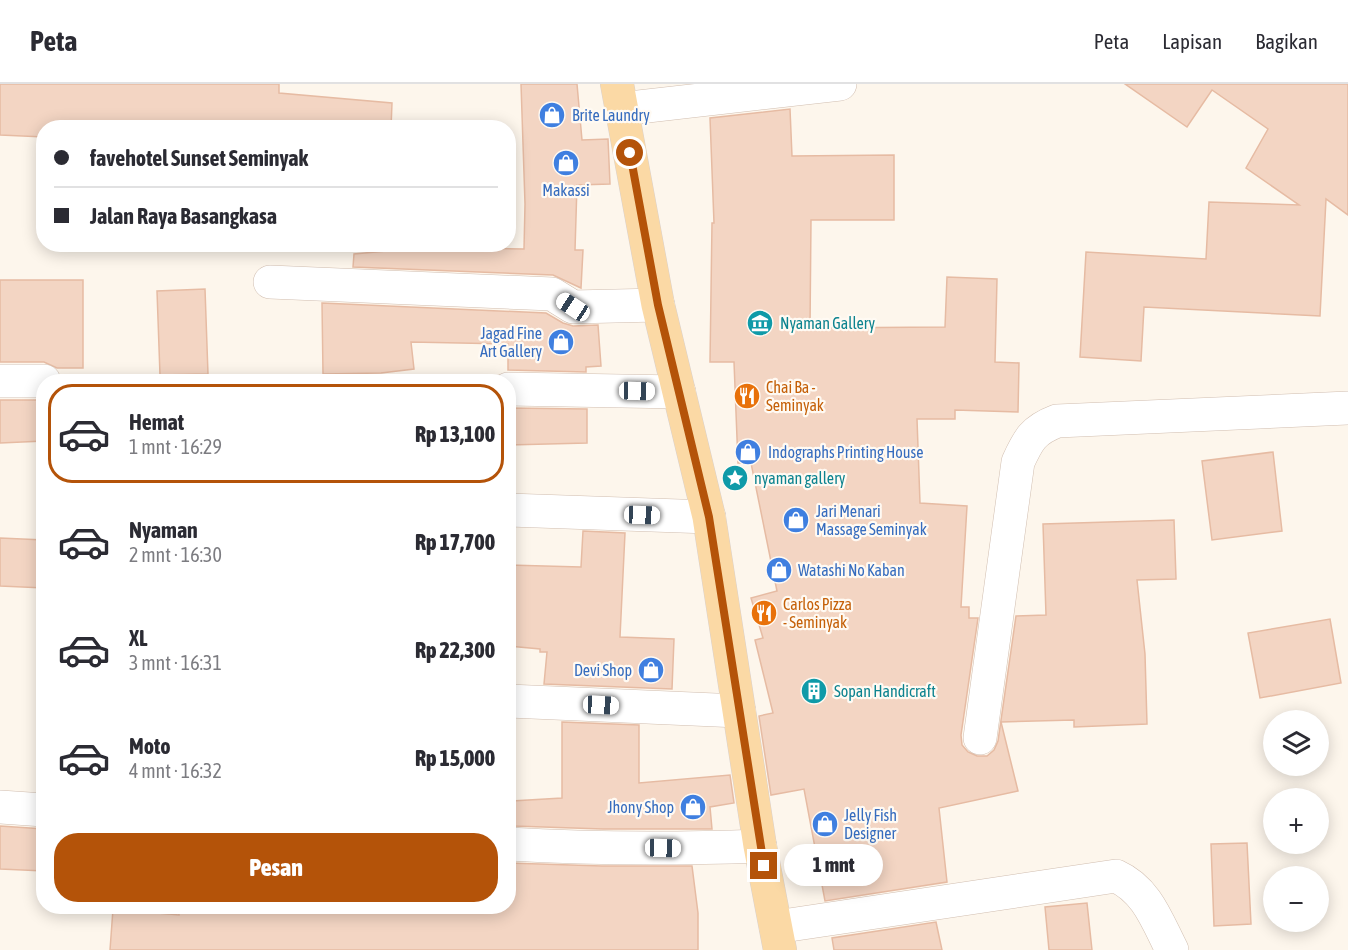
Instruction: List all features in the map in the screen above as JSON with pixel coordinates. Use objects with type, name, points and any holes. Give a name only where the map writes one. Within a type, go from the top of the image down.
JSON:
[{"type":"main road","points":[[619,97],[658,305],[709,517],[760,846],[778,939]]},
{"type":"street","points":[[619,97],[840,84]]},
{"type":"street","points":[[270,282],[552,294],[573,307],[658,305]]},
{"type":"street","points":[[0,381],[36,381]]},
{"type":"street","points":[[516,389],[679,392]]},
{"type":"street","points":[[980,738],[1018,462],[1027,441],[1041,427],[1057,421],[1348,408]]},
{"type":"street","points":[[516,510],[709,517]]},
{"type":"street","points":[[516,700],[739,711]]},
{"type":"street","points":[[0,807],[36,809]]},
{"type":"street","points":[[516,844],[683,848],[760,846]]},
{"type":"street","points":[[778,939],[1116,876],[1128,882],[1146,899],[1172,950]]},
{"type":"building","points":[[0,84],[279,84],[279,93],[392,103],[391,120],[36,120],[36,137],[0,135]]},
{"type":"building","points":[[521,84],[577,84],[582,140],[608,139],[610,184],[577,185],[575,250],[583,250],[581,288],[553,275],[353,267],[354,254],[376,252],[516,252],[516,249],[524,249],[525,204]]},
{"type":"building","points":[[1125,84],[1348,84],[1348,215],[1326,199],[1320,316],[1144,307],[1141,361],[1080,357],[1086,252],[1206,259],[1209,202],[1299,205],[1246,168],[1268,129],[1212,90],[1187,127]]},
{"type":"building","points":[[790,109],[792,156],[894,155],[894,220],[811,220],[810,328],[945,327],[947,277],[997,279],[995,362],[1019,363],[1018,412],[955,410],[955,419],[917,419],[920,503],[967,506],[961,607],[969,607],[969,618],[978,618],[961,735],[962,745],[968,752],[977,756],[987,756],[994,750],[998,741],[1016,616],[1046,615],[1043,524],[1174,520],[1176,579],[1137,580],[1145,654],[1147,724],[1074,727],[1074,720],[1001,722],[1018,791],[939,808],[947,882],[825,901],[804,789],[771,795],[759,716],[773,713],[755,640],[763,638],[751,598],[777,591],[751,463],[738,463],[734,362],[710,362],[712,223],[714,223],[710,118]]},
{"type":"building","points":[[0,280],[83,280],[83,368],[57,368],[44,362],[0,362]]},
{"type":"building","points":[[205,289],[208,374],[160,374],[157,291]]},
{"type":"building","points":[[322,303],[546,313],[573,326],[598,325],[601,366],[586,367],[586,372],[508,370],[508,344],[411,342],[414,369],[381,373],[323,374]]},
{"type":"building","points":[[0,400],[36,400],[36,441],[0,443]]},
{"type":"building","points":[[516,408],[587,409],[587,443],[516,445]]},
{"type":"building","points":[[1273,452],[1282,531],[1212,540],[1202,461]]},
{"type":"building","points":[[583,531],[625,533],[620,637],[674,639],[672,689],[544,684],[547,652],[516,647],[516,565],[581,567]]},
{"type":"building","points":[[0,538],[36,540],[36,588],[0,586]]},
{"type":"building","points":[[1330,619],[1341,683],[1260,698],[1248,633]]},
{"type":"building","points":[[562,722],[639,725],[639,783],[730,775],[734,803],[710,807],[712,829],[516,826],[516,801],[562,798]]},
{"type":"building","points":[[0,826],[36,828],[36,871],[0,869]]},
{"type":"building","points":[[1247,843],[1251,924],[1214,926],[1211,844]]},
{"type":"building","points":[[516,863],[692,866],[698,913],[698,950],[110,950],[113,914],[516,914]]},
{"type":"building","points":[[1087,903],[1092,950],[1049,950],[1045,907]]},
{"type":"building","points":[[936,922],[942,950],[834,950],[832,938]]},
{"type":"place","name":"Brite Laundry","points":[[552,115]]},
{"type":"place","name":"Makassi","points":[[566,163]]},
{"type":"place","name":"Nyaman Gallery","points":[[760,323]]},
{"type":"place","name":"Jagad Fine Art Gallery","points":[[561,342]]},
{"type":"place","name":"Chai Ba - Seminyak","points":[[747,396]]},
{"type":"place","name":"Indographs Printing House","points":[[748,452]]},
{"type":"place","name":"nyaman gallery","points":[[735,478]]},
{"type":"place","name":"Jari Menari Massage Seminyak","points":[[796,520]]},
{"type":"place","name":"Watashi No Kaban","points":[[779,570]]},
{"type":"place","name":"Carlos Pizza - Seminyak","points":[[764,613]]},
{"type":"place","name":"Devi Shop","points":[[651,670]]},
{"type":"place","name":"Sopan Handicraft","points":[[814,691]]},
{"type":"place","name":"Jhony Shop","points":[[693,807]]},
{"type":"place","name":"Jelly Fish Designer","points":[[825,824]]},
{"type":"route","points":[[630,153],[658,305],[709,517],[764,866]]}]
